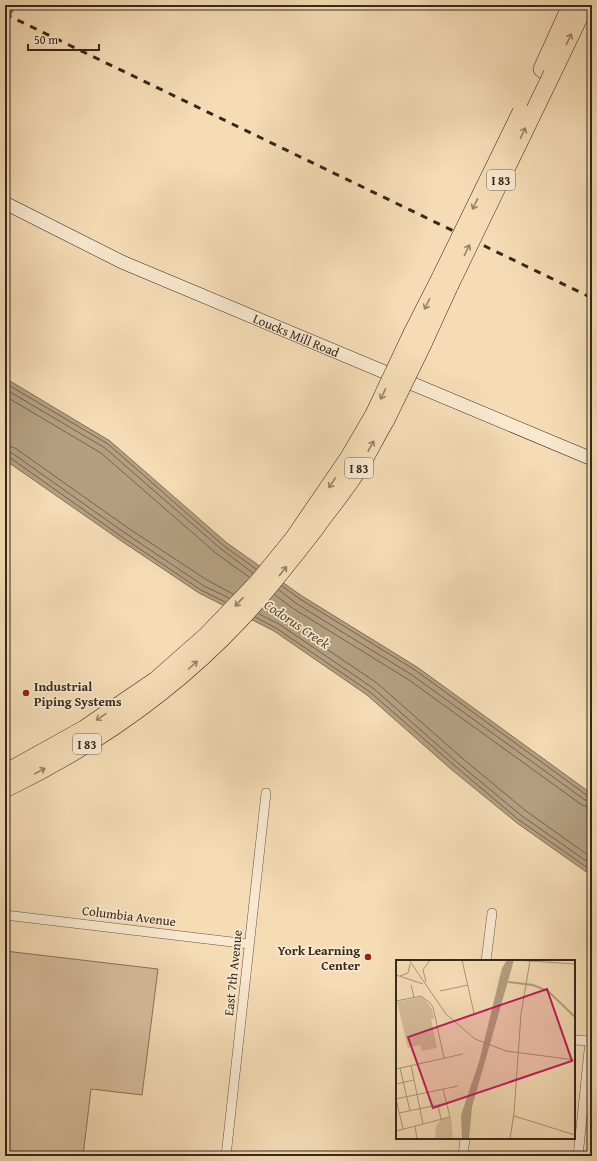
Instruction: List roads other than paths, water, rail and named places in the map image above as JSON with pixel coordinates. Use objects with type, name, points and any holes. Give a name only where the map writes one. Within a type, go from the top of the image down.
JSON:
[{"type":"highway","name":"I 83","points":[[547,71],[571,5]]},
{"type":"highway","name":"I 83","points":[[5,773],[190,667],[240,621],[287,567],[321,510],[360,466],[380,417],[547,71],[585,5]]},
{"type":"highway","name":"I 83","points":[[5,788],[74,752],[131,714],[160,685]]},
{"type":"street","name":"Loucks Mill Road","points":[[5,203],[122,262],[592,459]]},
{"type":"street","name":"East 7th Avenue","points":[[226,1156],[266,793]]},
{"type":"street","points":[[486,960],[492,913]]},
{"type":"street","name":"Columbia Avenue","points":[[5,914],[249,944]]},
{"type":"street","points":[[575,1040],[591,1041],[587,1110],[578,1156]]},
{"type":"street","points":[[463,1156],[465,1139]]},
{"type":"water","name":"Codorus Creek","points":[[5,378],[110,441],[227,543],[302,596],[417,667],[592,794],[592,876],[517,823],[452,770],[367,695],[274,631],[199,593],[5,460]]},
{"type":"waterway","points":[[5,23],[15,5]]},
{"type":"railway","points":[[5,14],[592,298]]},
{"type":"place","name":"Industrial Piping Systems","points":[[26,693]]},
{"type":"place","name":"York Learning Center","points":[[368,957]]}]
